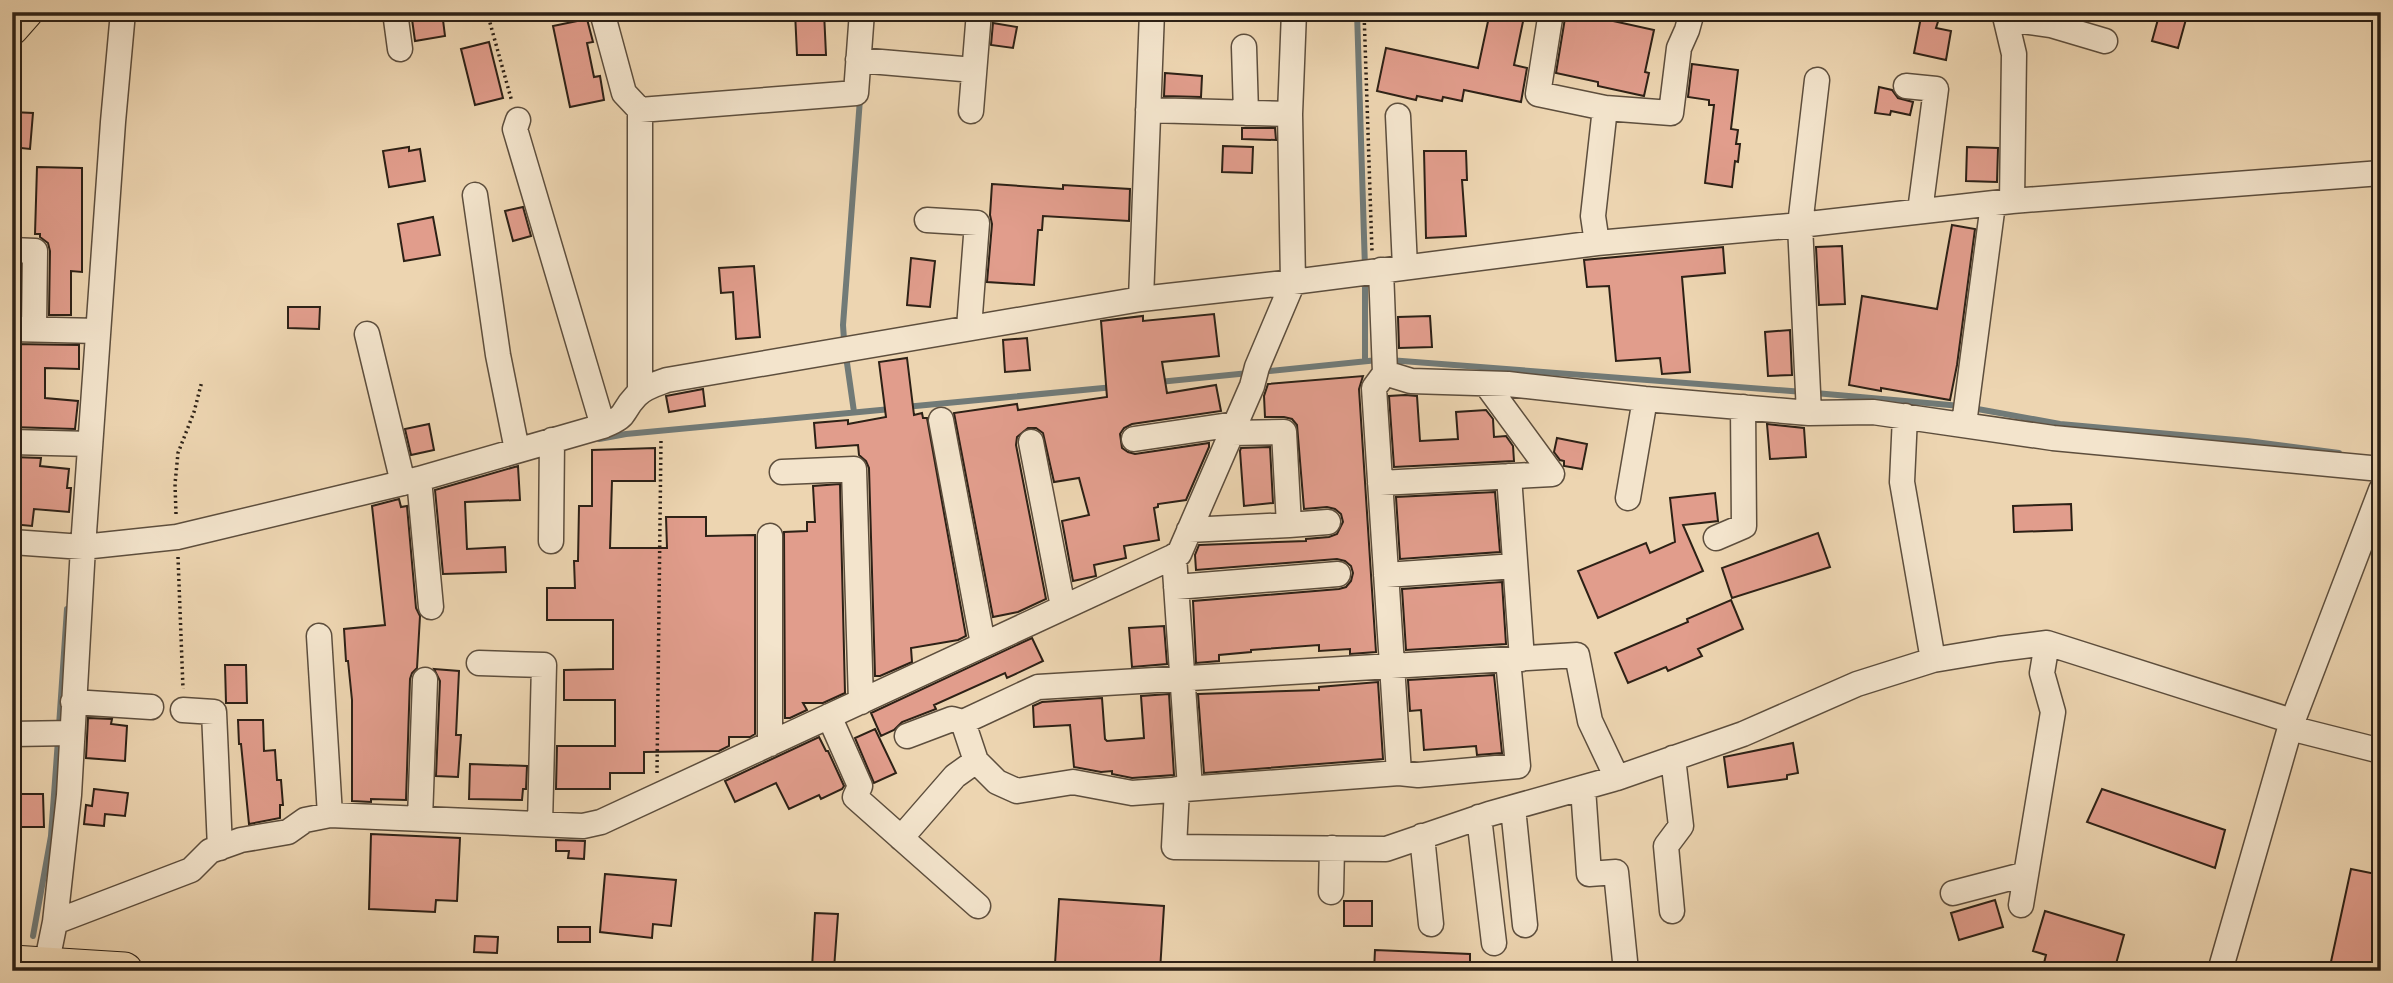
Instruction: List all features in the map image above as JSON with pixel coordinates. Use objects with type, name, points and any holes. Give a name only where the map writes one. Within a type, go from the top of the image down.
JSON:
[{"type":"highway","points":[[35,967],[124,971]]},
{"type":"main road","points":[[12,29],[27,12]]},
{"type":"street","points":[[35,967],[55,922],[69,794],[62,733],[73,702],[82,547],[82,444],[90,331],[123,12]]},
{"type":"street","points":[[395,12],[400,49]]},
{"type":"street","points":[[602,12],[624,93],[640,110],[640,392]]},
{"type":"street","points":[[640,110],[856,93],[862,12]]},
{"type":"street","points":[[971,111],[979,12]]},
{"type":"street","points":[[1141,299],[1152,12]]},
{"type":"street","points":[[55,922],[191,870],[210,851],[258,836],[288,832],[305,820],[330,815],[583,826],[601,822],[1179,554],[1234,429],[1293,282],[1290,114],[1294,12]]},
{"type":"street","points":[[1551,12],[1538,94],[1605,108],[1671,113],[1679,48],[1692,12]]},
{"type":"street","points":[[1964,424],[2002,202],[2014,54],[2005,16],[2051,24],[2105,41]]},
{"type":"street","points":[[1244,47],[1246,113]]},
{"type":"street","points":[[858,60],[974,70]]},
{"type":"street","points":[[1809,413],[1800,225],[1816,80]]},
{"type":"street","points":[[1906,86],[1936,89],[1920,211]]},
{"type":"street","points":[[1597,243],[1593,216],[1605,108]]},
{"type":"street","points":[[1148,110],[1290,114]]},
{"type":"street","points":[[1398,116],[1378,270],[1385,373],[1374,388],[1399,773]]},
{"type":"street","points":[[518,120],[515,129],[603,426]]},
{"type":"street","points":[[12,542],[82,547],[178,542],[411,481],[603,426],[622,419],[640,392],[667,380],[1141,299],[1597,243],[1800,225],[2002,202],[2381,173]]},
{"type":"street","points":[[475,195],[498,355],[517,450]]},
{"type":"street","points":[[927,220],[977,223],[969,328]]},
{"type":"street","points":[[12,250],[36,251],[23,329],[90,331]]},
{"type":"street","points":[[367,334],[411,481],[430,607]]},
{"type":"street","points":[[1385,373],[1411,381],[1486,384],[1645,400],[1809,413],[1873,412],[2053,438],[2381,469]]},
{"type":"street","points":[[1381,483],[1552,474],[1486,384]]},
{"type":"street","points":[[1628,498],[1645,400]]},
{"type":"street","points":[[1716,538],[1744,526],[1743,407]]},
{"type":"street","points":[[1905,416],[1902,482],[1933,660]]},
{"type":"street","points":[[941,420],[983,644]]},
{"type":"street","points":[[1134,439],[1234,429],[1284,432],[1289,525]]},
{"type":"street","points":[[551,541],[552,440]]},
{"type":"street","points":[[12,442],[82,444]]},
{"type":"street","points":[[1031,442],[1063,607]]},
{"type":"street","points":[[782,472],[854,469],[862,702]]},
{"type":"street","points":[[963,722],[976,761],[996,782],[1017,791],[1073,782],[1132,793],[1518,766],[1516,566],[1509,476]]},
{"type":"street","points":[[2220,971],[2291,724],[2381,490]]},
{"type":"street","points":[[1189,530],[1328,522]]},
{"type":"street","points":[[770,536],[770,744]]},
{"type":"street","points":[[1174,556],[1184,789],[1174,847],[1386,849],[1479,817],[1617,778],[1742,734],[1857,684],[1933,660],[2048,643],[2381,751]]},
{"type":"street","points":[[1386,575],[1516,566]]},
{"type":"street","points":[[1176,587],[1338,574]]},
{"type":"street","points":[[318,636],[330,815]]},
{"type":"street","points":[[2021,905],[2053,712],[2042,673],[2048,643]]},
{"type":"street","points":[[907,736],[952,719],[963,722],[1038,687],[1577,655],[1590,720],[1617,778]]},
{"type":"street","points":[[479,663],[544,665],[540,824]]},
{"type":"street","points":[[420,819],[425,680]]},
{"type":"street","points":[[73,702],[151,708]]},
{"type":"street","points":[[183,710],[214,712],[220,848]]},
{"type":"street","points":[[829,716],[860,786],[855,797],[978,906]]},
{"type":"street","points":[[12,734],[62,733]]},
{"type":"street","points":[[1672,758],[1681,826],[1666,846],[1672,911]]},
{"type":"street","points":[[901,838],[955,776],[976,761]]},
{"type":"street","points":[[1583,788],[1589,874],[1616,872],[1626,971]]},
{"type":"street","points":[[1513,807],[1525,925]]},
{"type":"street","points":[[1479,817],[1494,943]]},
{"type":"street","points":[[1422,836],[1432,924]]},
{"type":"street","points":[[1331,892],[1332,848]]},
{"type":"street","points":[[1953,893],[2026,874]]},
{"type":"path","points":[[487,12],[518,120]]},
{"type":"path","points":[[1364,12],[1378,270]]},
{"type":"path","points":[[183,710],[175,484],[178,453],[194,412],[202,381]]},
{"type":"path","points":[[657,796],[662,439]]},
{"type":"building","points":[[411,12],[442,12],[445,36],[415,41]]},
{"type":"building","points":[[795,12],[824,12],[826,55],[797,55]]},
{"type":"building","points":[[1490,12],[1525,12],[1514,65],[1527,68],[1521,102],[1464,90],[1462,101],[1443,97],[1442,101],[1417,96],[1416,100],[1377,91],[1386,48],[1478,68]]},
{"type":"building","points":[[1566,12],[1606,12],[1604,19],[1654,30],[1645,72],[1649,73],[1644,96],[1556,73]]},
{"type":"building","points":[[1922,12],[1941,12],[1936,28],[1951,31],[1946,60],[1914,53]]},
{"type":"building","points":[[2160,12],[2188,12],[2178,48],[2152,41]]},
{"type":"building","points":[[587,19],[593,42],[587,43],[594,77],[600,76],[604,100],[570,107],[553,26]]},
{"type":"building","points":[[993,23],[1017,27],[1013,48],[991,45]]},
{"type":"building","points":[[489,42],[503,98],[475,105],[461,49]]},
{"type":"building","points":[[1692,64],[1738,70],[1731,129],[1738,130],[1736,144],[1740,144],[1732,187],[1705,183],[1714,105],[1709,105],[1709,100],[1688,97]]},
{"type":"building","points":[[1165,73],[1202,76],[1201,97],[1164,96]]},
{"type":"building","points":[[1879,87],[1892,90],[1898,98],[1913,102],[1910,115],[1891,111],[1890,115],[1875,113]]},
{"type":"building","points":[[12,112],[33,113],[30,149],[12,147]]},
{"type":"building","points":[[1242,128],[1275,128],[1276,140],[1242,139]]},
{"type":"building","points":[[1223,146],[1253,147],[1252,173],[1222,172]]},
{"type":"building","points":[[409,147],[409,151],[420,149],[425,181],[389,187],[383,151]]},
{"type":"building","points":[[1967,147],[1998,148],[1997,182],[1966,181]]},
{"type":"building","points":[[1424,151],[1466,151],[1467,180],[1462,180],[1466,236],[1426,238]]},
{"type":"building","points":[[37,167],[82,168],[82,272],[71,271],[71,315],[49,315],[50,251],[48,243],[40,234],[35,234]]},
{"type":"building","points":[[992,184],[1063,189],[1063,185],[1130,189],[1129,221],[1043,216],[1042,230],[1038,230],[1034,285],[987,282]]},
{"type":"building","points":[[523,207],[531,236],[513,241],[505,211]]},
{"type":"building","points":[[433,217],[440,255],[404,261],[398,224]]},
{"type":"building","points":[[1952,225],[1975,229],[1950,400],[1849,385],[1862,296],[1937,309]]},
{"type":"building","points":[[1842,246],[1845,304],[1819,305],[1816,247]]},
{"type":"building","points":[[1723,247],[1725,273],[1682,277],[1690,372],[1662,374],[1660,358],[1616,361],[1609,286],[1587,287],[1584,260]]},
{"type":"building","points":[[911,258],[935,261],[930,307],[907,305]]},
{"type":"building","points":[[754,266],[760,337],[736,339],[733,292],[721,293],[719,268]]},
{"type":"building","points":[[288,307],[320,307],[319,329],[288,328]]},
{"type":"building","points":[[1214,314],[1219,356],[1162,362],[1167,393],[1216,385],[1221,411],[1132,424],[1120,434],[1122,448],[1135,454],[1209,443],[1186,500],[1158,504],[1158,507],[1154,508],[1159,540],[1124,546],[1126,558],[1094,565],[1096,576],[1073,581],[1062,521],[1089,515],[1079,478],[1054,482],[1043,433],[1036,428],[1028,428],[1017,437],[1016,445],[1046,599],[1018,612],[993,617],[954,413],[1017,404],[1018,410],[1107,397],[1101,321],[1143,316],[1143,321]]},
{"type":"building","points":[[1430,316],[1432,347],[1399,348],[1398,317]]},
{"type":"building","points":[[1790,330],[1792,375],[1768,376],[1765,332]]},
{"type":"building","points":[[1027,338],[1030,370],[1005,372],[1003,340]]},
{"type":"building","points":[[12,344],[79,345],[79,369],[45,368],[45,398],[78,401],[75,429],[12,427]]},
{"type":"building","points":[[907,358],[914,415],[922,413],[923,418],[927,418],[966,636],[958,640],[911,648],[912,662],[875,676],[869,468],[859,455],[858,445],[816,448],[814,423],[848,420],[848,424],[886,417],[879,362]]},
{"type":"building","points":[[1363,376],[1359,389],[1376,652],[1350,654],[1350,649],[1319,651],[1319,645],[1251,650],[1219,655],[1219,661],[1196,663],[1193,601],[1339,589],[1346,587],[1351,581],[1351,566],[1337,559],[1196,570],[1195,555],[1199,545],[1306,541],[1337,534],[1343,522],[1341,514],[1335,509],[1304,509],[1297,425],[1292,419],[1284,417],[1265,417],[1264,396],[1268,384]]},
{"type":"building","points":[[703,389],[705,406],[669,412],[666,396]]},
{"type":"building","points":[[1389,396],[1417,396],[1420,441],[1458,439],[1456,412],[1486,410],[1493,419],[1494,437],[1506,436],[1513,446],[1514,461],[1394,467]]},
{"type":"building","points":[[429,424],[434,450],[411,455],[405,429]]},
{"type":"building","points":[[1767,424],[1804,428],[1806,457],[1770,459]]},
{"type":"building","points":[[1557,438],[1587,444],[1582,469],[1564,466],[1564,461],[1554,452]]},
{"type":"building","points":[[1270,447],[1273,503],[1244,506],[1241,448]]},
{"type":"building","points":[[655,448],[655,481],[612,481],[610,548],[667,548],[666,517],[706,517],[706,536],[755,535],[755,734],[750,737],[729,737],[729,746],[719,751],[644,752],[644,773],[610,773],[610,789],[556,789],[557,746],[615,746],[615,700],[564,700],[564,670],[613,669],[613,620],[547,620],[547,588],[575,588],[574,561],[578,561],[579,506],[592,506],[592,450]]},
{"type":"building","points":[[12,457],[41,458],[40,466],[69,469],[69,512],[34,509],[32,526],[12,524]]},
{"type":"building","points":[[518,466],[520,500],[465,502],[467,549],[505,547],[506,572],[443,574],[435,490]]},
{"type":"building","points":[[840,484],[845,693],[823,703],[803,703],[807,710],[785,718],[784,532],[807,531],[807,522],[815,522],[813,486]]},
{"type":"building","points":[[1495,492],[1500,552],[1400,559],[1396,497]]},
{"type":"building","points":[[1715,493],[1718,521],[1683,525],[1703,571],[1598,618],[1578,571],[1646,543],[1650,553],[1675,542],[1670,498]]},
{"type":"building","points":[[399,499],[401,507],[407,506],[416,608],[420,616],[417,668],[410,679],[406,800],[352,801],[352,700],[344,629],[385,625],[372,506]]},
{"type":"building","points":[[2071,504],[2072,530],[2014,532],[2013,506]]},
{"type":"building","points":[[1818,533],[1830,567],[1732,598],[1722,568]]},
{"type":"building","points":[[1502,582],[1506,644],[1406,650],[1402,589]]},
{"type":"building","points":[[1731,600],[1743,629],[1698,649],[1702,656],[1668,671],[1666,667],[1628,683],[1615,653],[1688,622],[1687,619]]},
{"type":"building","points":[[1164,626],[1167,664],[1132,667],[1129,628]]},
{"type":"building","points":[[1032,638],[1043,661],[1007,678],[1005,673],[934,705],[936,709],[902,722],[894,730],[881,736],[871,713]]},
{"type":"building","points":[[225,665],[246,665],[247,703],[226,703]]},
{"type":"building","points":[[434,669],[459,671],[456,735],[461,735],[458,777],[436,776],[440,681]]},
{"type":"building","points":[[1494,675],[1502,753],[1477,755],[1476,746],[1424,750],[1421,710],[1410,711],[1408,680]]},
{"type":"building","points":[[1378,682],[1383,759],[1204,773],[1198,694],[1319,690],[1319,687]]},
{"type":"building","points":[[1169,694],[1174,775],[1132,778],[1112,774],[1112,771],[1101,772],[1074,767],[1070,725],[1034,727],[1033,706],[1042,702],[1102,698],[1107,741],[1144,738],[1141,696]]},
{"type":"building","points":[[88,718],[112,719],[111,724],[127,726],[125,761],[86,758]]},
{"type":"building","points":[[238,720],[263,720],[264,751],[275,750],[277,780],[281,780],[283,805],[280,805],[280,818],[249,824]]},
{"type":"building","points":[[875,729],[896,773],[874,783],[855,738]]},
{"type":"building","points":[[819,737],[844,786],[842,789],[821,799],[819,795],[789,809],[776,783],[735,802],[725,781]]},
{"type":"building","points":[[1793,743],[1798,773],[1787,775],[1787,779],[1728,787],[1724,757]]},
{"type":"building","points":[[470,764],[527,766],[526,789],[523,789],[522,800],[469,799]]},
{"type":"building","points":[[94,789],[128,793],[125,816],[105,814],[104,826],[84,824],[86,805],[92,806]]},
{"type":"building","points":[[2102,789],[2225,830],[2215,868],[2087,822]]},
{"type":"building","points":[[16,794],[43,794],[44,827],[16,827]]},
{"type":"building","points":[[371,834],[460,838],[457,901],[436,900],[435,912],[369,909]]},
{"type":"building","points":[[556,840],[585,841],[584,859],[568,858],[569,851],[556,851]]},
{"type":"building","points":[[2351,869],[2381,875],[2381,971],[2329,971]]},
{"type":"building","points":[[605,874],[676,880],[671,926],[653,924],[652,938],[600,932]]},
{"type":"building","points":[[1059,899],[1164,906],[1160,971],[1109,971],[1109,968],[1055,964]]},
{"type":"building","points":[[1995,900],[2003,927],[1959,940],[1951,913]]},
{"type":"building","points":[[1344,901],[1372,901],[1372,926],[1344,926]]},
{"type":"building","points":[[2045,911],[2124,935],[2114,971],[2042,971],[2046,955],[2033,951]]},
{"type":"building","points":[[815,913],[838,914],[834,969],[812,968]]},
{"type":"building","points":[[558,927],[590,927],[590,942],[558,942]]},
{"type":"building","points":[[475,936],[498,937],[497,953],[474,952]]},
{"type":"building","points":[[1375,950],[1470,954],[1470,971],[1374,971]]},
{"type":"waterway","points":[[1357,12],[1365,268]]},
{"type":"waterway","points":[[844,340],[860,99]]},
{"type":"waterway","points":[[1365,279],[1365,361]]},
{"type":"waterway","points":[[846,356],[854,412]]},
{"type":"waterway","points":[[1260,372],[1378,360]]},
{"type":"waterway","points":[[1389,360],[1804,392]]},
{"type":"waterway","points":[[1159,382],[1249,373]]},
{"type":"waterway","points":[[905,407],[1114,387]]},
{"type":"waterway","points":[[1815,393],[1961,406]]},
{"type":"waterway","points":[[1972,408],[2060,424],[2247,441],[2339,453]]},
{"type":"waterway","points":[[599,439],[626,434],[891,409]]},
{"type":"waterway","points":[[59,726],[67,609]]},
{"type":"waterway","points":[[33,936],[51,836],[58,740]]}]
